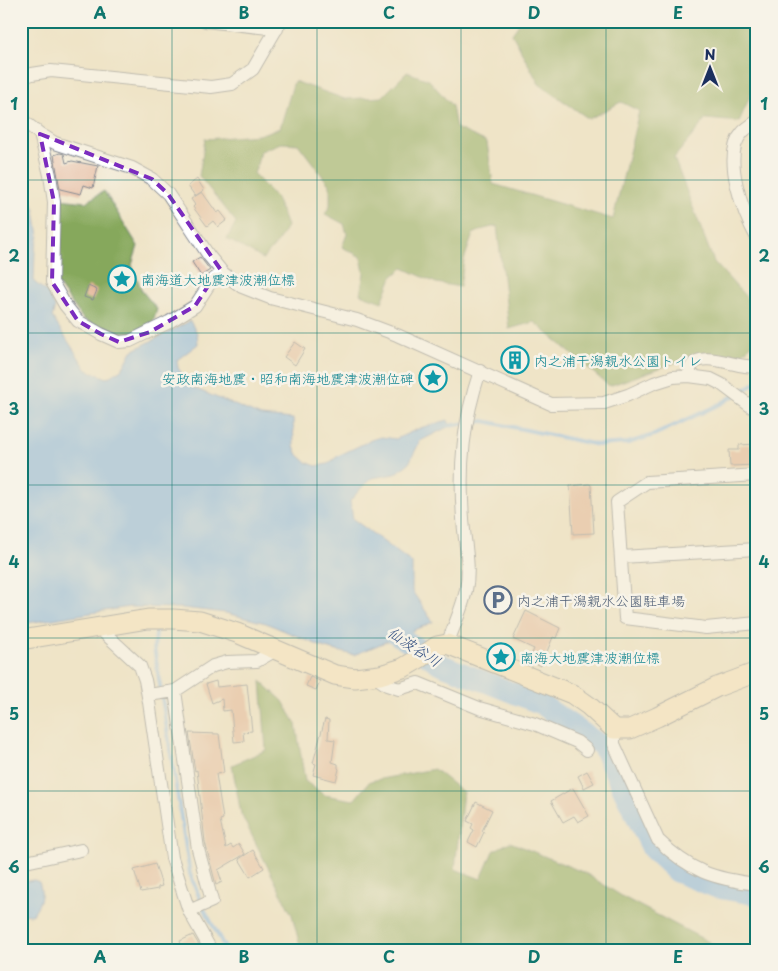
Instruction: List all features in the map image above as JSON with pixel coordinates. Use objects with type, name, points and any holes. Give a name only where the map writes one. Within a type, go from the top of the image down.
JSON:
[{"type":"street","points":[[21,78],[51,71],[211,88],[232,84],[253,69],[279,25],[205,21]]},
{"type":"street","points":[[21,119],[40,134],[56,143],[132,168],[152,179],[168,194],[209,256],[223,273],[242,287],[270,298],[357,320],[434,350],[551,404],[604,403],[654,383],[673,377],[689,376],[721,384],[752,407]]},
{"type":"street","points":[[757,120],[741,134],[735,146],[732,161],[734,175],[751,227],[757,238]]},
{"type":"street","points":[[40,134],[50,174],[54,202],[52,282],[65,305],[78,321],[100,334],[119,342],[130,341],[163,326],[195,306],[212,280],[223,273]]},
{"type":"street","points":[[689,376],[691,366],[703,360],[718,360],[738,365],[757,366]]},
{"type":"street","points":[[21,640],[134,621],[173,619],[200,622],[237,632],[335,675],[355,678],[377,675],[403,668],[442,645],[462,605],[466,588],[467,560],[461,479],[463,442],[466,417],[480,372]]},
{"type":"street","points":[[757,475],[648,482],[617,502],[625,618],[706,628],[757,623]]},
{"type":"street","points":[[621,557],[757,549]]},
{"type":"street","points":[[98,627],[140,666],[151,695],[172,858],[197,907],[211,950]]},
{"type":"street","points":[[442,645],[572,694],[589,706],[614,730],[614,744],[658,840],[668,850],[695,869],[728,881],[757,884]]},
{"type":"street","points":[[151,695],[172,692],[213,666],[228,662],[257,661],[276,650]]},
{"type":"street","points":[[614,730],[630,729],[717,687],[757,672]]},
{"type":"street","points":[[377,675],[387,685],[400,689],[418,683],[479,708],[535,724],[577,742],[587,750]]},
{"type":"street","points":[[172,692],[198,848],[212,901],[197,907]]},
{"type":"street","points":[[21,863],[81,850]]},
{"type":"highlighted area","points":[[40,134],[152,179],[168,194],[223,273],[212,280],[195,306],[150,332],[119,342],[78,321],[52,282],[54,202]]},
{"type":"green space","points":[[521,21],[757,21],[757,40],[751,44],[757,63],[756,73],[751,93],[739,122],[706,119],[674,158],[714,262],[757,309],[757,340],[742,354],[697,355],[609,386],[534,322],[509,329],[497,226],[473,234],[464,260],[460,287],[436,283],[403,268],[392,277],[382,302],[360,294],[364,273],[361,257],[342,247],[347,234],[344,224],[325,214],[330,206],[330,186],[298,144],[281,143],[261,151],[254,174],[276,198],[287,226],[278,242],[263,259],[227,239],[236,222],[199,176],[205,139],[258,135],[280,128],[294,81],[345,99],[382,97],[407,72],[429,80],[452,106],[456,128],[487,142],[493,184],[613,219],[639,111],[621,102],[589,119],[539,84],[512,34]]},
{"type":"green space","points":[[104,191],[138,246],[132,265],[142,291],[157,309],[152,326],[128,336],[116,336],[83,319],[57,283],[60,199],[86,202]]},
{"type":"green space","points":[[261,681],[283,701],[296,724],[305,781],[324,795],[354,800],[370,781],[434,769],[463,792],[455,869],[481,879],[493,851],[510,842],[585,873],[625,898],[724,950],[301,950],[292,915],[241,814],[232,765],[266,750]]},
{"type":"water","points":[[21,179],[24,181],[35,210],[39,236],[35,251],[34,282],[47,292],[55,307],[52,317],[87,370],[107,378],[123,368],[132,351],[190,321],[197,333],[198,344],[177,360],[178,368],[191,387],[261,416],[293,419],[294,446],[298,455],[306,462],[316,466],[328,464],[338,456],[371,440],[381,437],[396,439],[420,428],[448,420],[450,426],[420,441],[409,463],[395,474],[372,478],[350,501],[353,519],[412,563],[412,591],[433,622],[354,655],[325,648],[266,623],[226,613],[183,608],[129,607],[21,624]]},
{"type":"water","points":[[34,880],[39,882],[41,895],[39,903],[32,915],[21,914],[21,882]]},
{"type":"building","points":[[64,154],[66,163],[72,161],[98,166],[93,188],[84,185],[81,194],[60,189],[54,155]]},
{"type":"building","points":[[197,179],[204,190],[195,196],[188,186]]},
{"type":"building","points":[[202,192],[217,213],[220,211],[227,220],[218,227],[213,221],[207,226],[193,207],[195,205],[191,199]]},
{"type":"building","points":[[200,257],[210,270],[201,276],[192,262]]},
{"type":"building","points":[[88,286],[97,290],[93,300],[84,297]]},
{"type":"building","points":[[295,342],[305,349],[295,365],[284,357]]},
{"type":"building","name":"内之浦干潟親水公園トイレ","points":[[509,353],[521,353],[524,355],[525,362],[521,365],[509,365],[504,359]]},
{"type":"building","points":[[757,444],[757,465],[730,466],[729,450],[739,450],[739,445]]},
{"type":"building","points":[[591,485],[594,533],[573,534],[570,486]]},
{"type":"building","points":[[526,611],[560,628],[556,638],[553,637],[541,666],[529,660],[534,649],[513,639]]},
{"type":"building","points":[[310,677],[320,681],[316,690],[306,686]]},
{"type":"building","points":[[216,681],[217,687],[247,684],[252,731],[243,732],[244,741],[234,742],[231,710],[223,711],[222,699],[212,703],[206,684]]},
{"type":"building","points":[[325,719],[329,720],[328,739],[335,740],[332,762],[338,764],[339,769],[336,781],[313,775],[316,764],[313,763]]},
{"type":"building","points":[[189,733],[219,734],[224,773],[216,774],[223,819],[220,820],[226,848],[231,845],[233,848],[239,844],[245,854],[218,870],[222,882],[216,885],[205,842],[197,770],[195,771]]},
{"type":"building","points":[[587,771],[594,783],[584,788],[578,776]]},
{"type":"building","points":[[573,788],[589,816],[578,822],[574,816],[563,822],[551,801]]},
{"type":"building","points":[[476,802],[492,810],[477,847],[468,842],[474,830],[471,828],[473,824],[467,821]]},
{"type":"building","points":[[253,850],[264,868],[250,877],[239,859]]},
{"type":"building","points":[[155,864],[162,886],[158,887],[158,889],[141,892],[134,870]]},
{"type":"building","points":[[193,935],[202,950],[183,950],[180,941]]},
{"type":"waterway","points":[[446,426],[484,421],[598,445],[628,443],[654,435],[720,404],[757,382]]},
{"type":"waterway","name":"仙波谷川","points":[[376,620],[440,664],[541,704],[602,746],[652,849],[676,872],[717,888],[757,895]]},
{"type":"waterway","points":[[158,623],[154,647],[190,874],[204,909],[226,950]]},
{"type":"place","name":"南海道大地震津波潮位標","points":[[122,279]]},
{"type":"place","name":"内之浦干潟親水公園トイレ","points":[[515,360]]},
{"type":"place","name":"安政南海地震・昭和南海地震津波潮位碑","points":[[433,378]]},
{"type":"place","name":"内之浦干潟親水公園駐車場","points":[[498,600]]},
{"type":"place","name":"南海大地震津波潮位標","points":[[501,657]]}]
